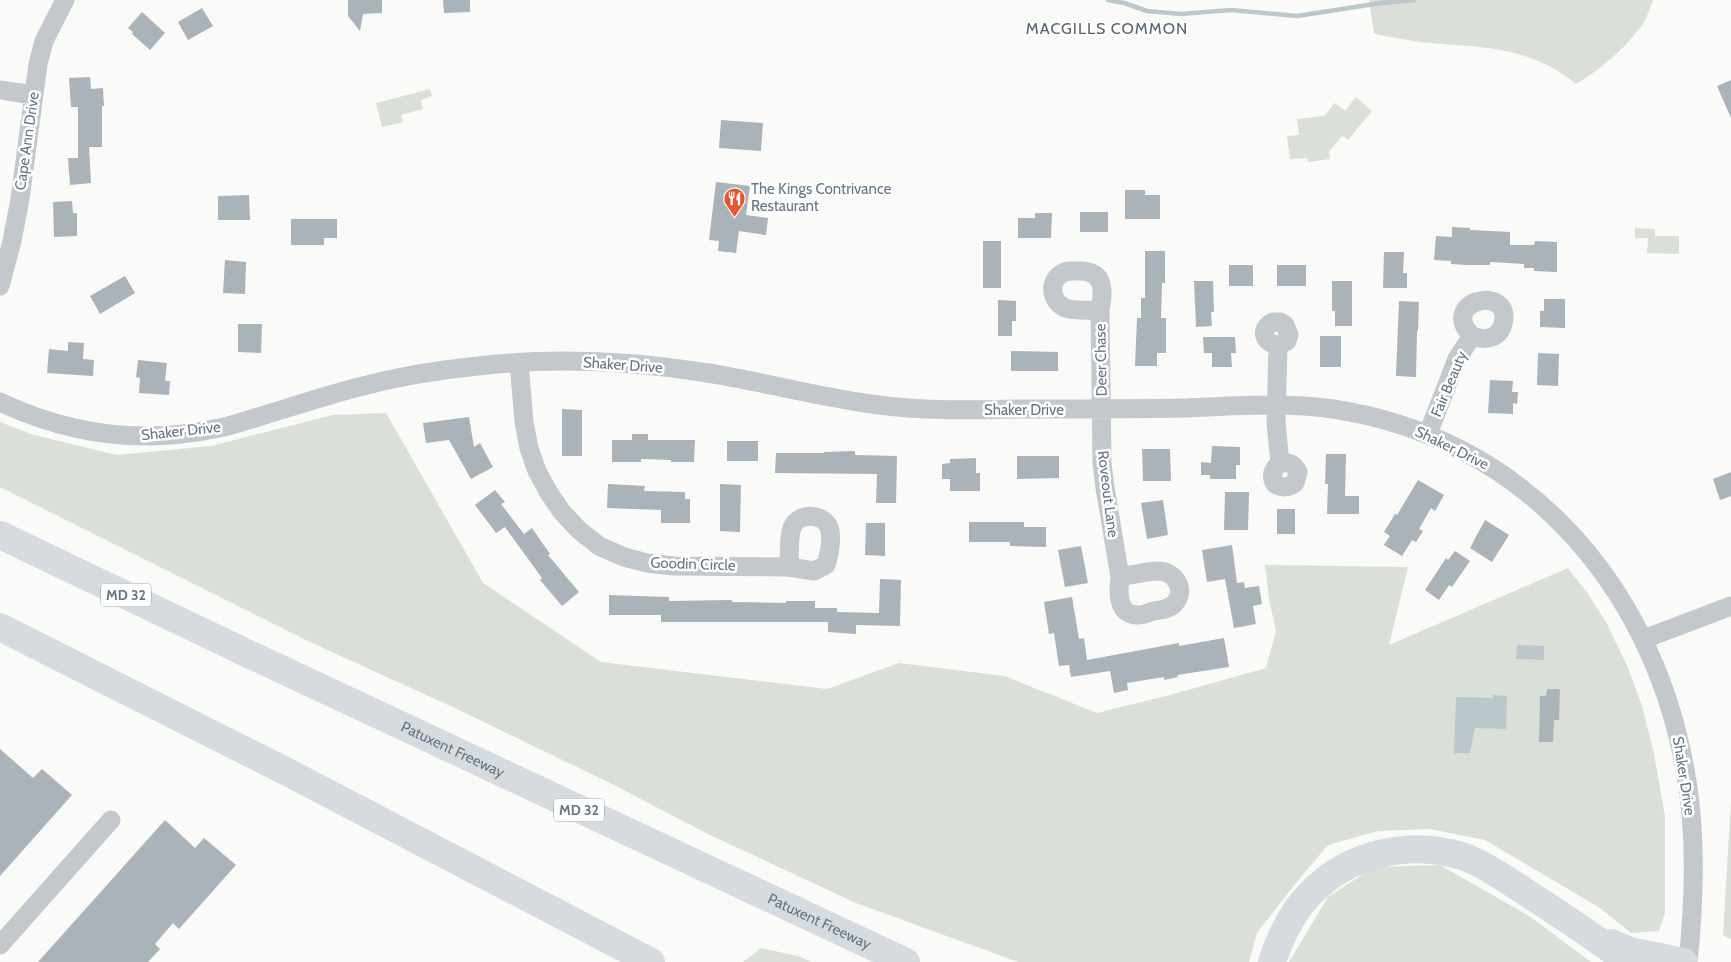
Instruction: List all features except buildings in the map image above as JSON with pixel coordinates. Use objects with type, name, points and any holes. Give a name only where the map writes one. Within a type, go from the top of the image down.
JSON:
[{"type":"highway","points":[[0,519],[253,656]]},
{"type":"highway","name":"Patuxent Freeway","points":[[0,535],[253,656],[906,962]]},
{"type":"highway","points":[[0,627],[146,700],[651,962]]},
{"type":"highway","points":[[0,637],[146,700]]},
{"type":"highway","points":[[1272,962],[1280,938],[1291,919],[1307,896],[1328,878],[1347,865],[1368,857],[1394,850],[1416,849],[1438,851],[1465,858],[1492,870],[1591,934],[1627,962]]},
{"type":"highway","points":[[1591,934],[1630,951],[1684,962]]},
{"type":"street","name":"Cape Ann Drive","points":[[0,286],[12,241],[20,198],[34,95],[44,41],[65,0]]},
{"type":"street","points":[[0,90],[34,95]]},
{"type":"street","name":"Deer Chase","points":[[1100,310],[1101,410]]},
{"type":"street","name":"Fair Beauty","points":[[1428,434],[1457,359],[1472,336]]},
{"type":"street","points":[[1278,346],[1276,423],[1280,463]]},
{"type":"street","name":"Shaker Drive","points":[[0,402],[26,414],[67,427],[114,434],[173,435],[219,429],[359,387],[404,377],[482,365],[605,362],[658,366],[710,374],[836,399],[884,406],[969,410],[1101,410],[1276,405],[1333,409],[1390,421],[1428,434],[1490,466],[1521,487],[1558,520],[1584,547],[1606,576],[1644,639],[1674,722],[1684,765],[1690,809],[1694,853],[1694,893],[1688,962]]},
{"type":"street","name":"Goodin Circle","points":[[519,363],[519,382],[524,422],[529,448],[537,471],[562,512],[579,530],[599,546],[624,557],[647,563],[674,566],[789,567]]},
{"type":"street","name":"Roveout Lane","points":[[1101,410],[1104,488],[1120,577]]},
{"type":"street","points":[[1644,639],[1731,606]]},
{"type":"street","points":[[0,944],[111,820]]},
{"type":"shaded area","points":[[1369,0],[1653,0],[1644,22],[1636,34],[1603,65],[1576,84],[1540,61],[1502,50],[1420,42],[1374,33]]},
{"type":"shaded area","points":[[430,89],[432,96],[421,100],[423,109],[401,115],[403,122],[382,127],[376,103]]},
{"type":"shaded area","points":[[1356,97],[1372,111],[1348,140],[1342,136],[1329,151],[1330,159],[1308,162],[1307,158],[1290,159],[1287,136],[1299,135],[1297,119],[1324,116],[1335,103],[1345,111]]},
{"type":"shaded area","points":[[1635,228],[1655,229],[1655,236],[1679,236],[1679,254],[1647,253],[1648,238],[1635,238]]},
{"type":"shaded area","points":[[386,413],[483,583],[601,662],[827,689],[899,663],[1004,676],[1097,713],[1266,668],[1276,631],[1269,599],[1265,565],[1408,567],[1389,645],[1568,568],[1588,594],[1607,624],[1628,668],[1642,706],[1654,754],[1665,816],[1665,913],[1659,931],[1631,933],[1600,908],[1485,840],[1430,829],[1378,831],[1328,845],[1257,933],[1249,962],[1018,962],[856,903],[708,834],[610,783],[459,710],[310,642],[0,487],[0,422],[34,435],[117,455],[211,446],[333,415]]},
{"type":"shaded area","points":[[1517,645],[1544,646],[1544,660],[1516,659]]},
{"type":"shaded area","points":[[1493,695],[1507,696],[1506,729],[1475,728],[1470,753],[1454,753],[1456,697],[1493,698]]},
{"type":"shaded area","points":[[1731,801],[1731,939],[1723,935]]},
{"type":"shaded area","points":[[1440,865],[1529,916],[1591,962],[1289,962],[1328,897],[1374,867]]},
{"type":"shaded area","points":[[761,948],[798,956],[812,962],[743,962]]},
{"type":"waterway","points":[[1108,0],[1147,11],[1181,14],[1231,10],[1297,16],[1414,0]]},
{"type":"place","name":"The Kings Contrivance Restaurant","points":[[735,217]]},
{"type":"district","name":"MACGILLS COMMON","points":[[1107,28]]}]
